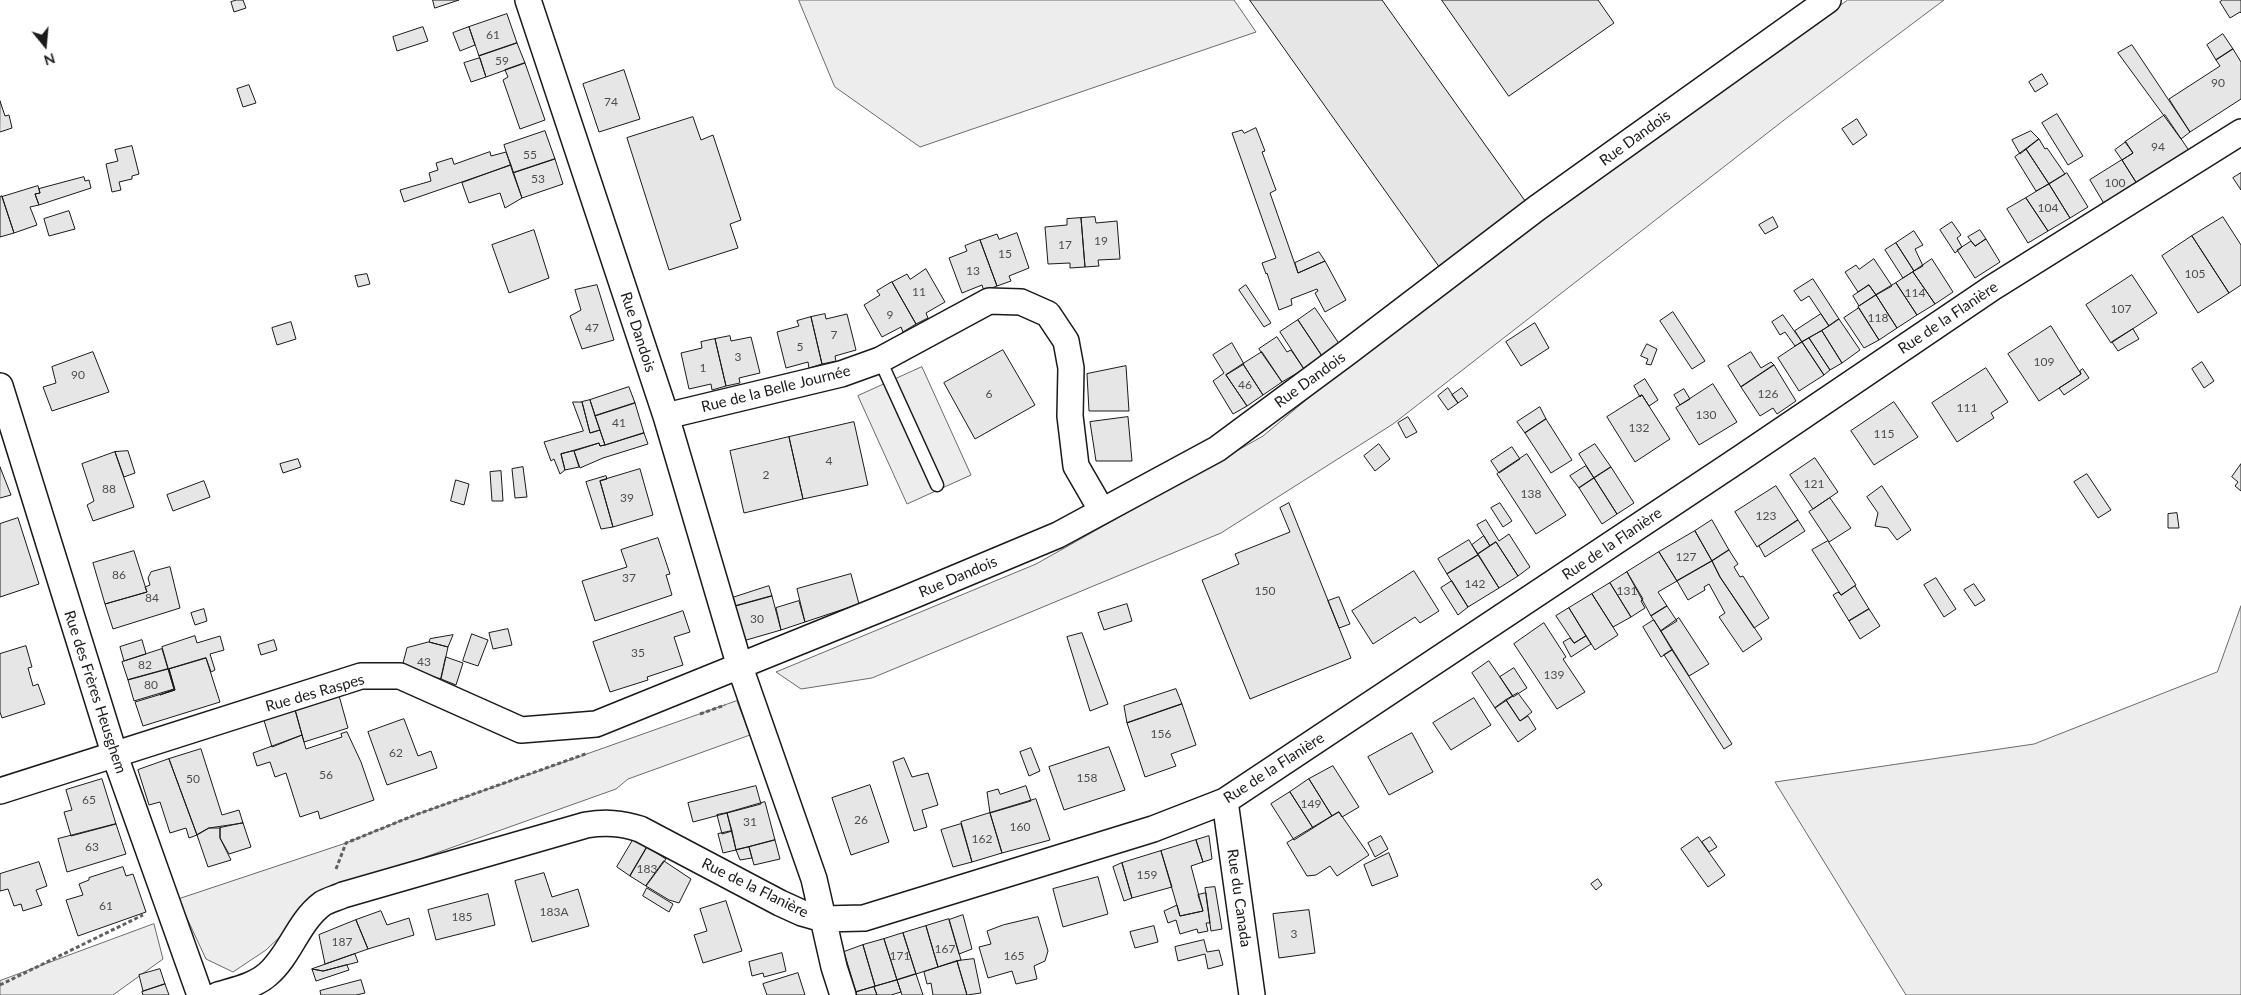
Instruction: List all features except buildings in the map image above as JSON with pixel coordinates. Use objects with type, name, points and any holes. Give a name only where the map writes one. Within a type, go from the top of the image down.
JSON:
[{"type":"street","name":"Rue Dandois","points":[[528,0],[666,416],[740,667],[814,879],[834,966],[844,995]]},
{"type":"street","name":"Rue Dandois","points":[[740,667],[1058,535],[1217,448],[1348,352],[1536,208],[1828,0]]},
{"type":"street","name":"Rue de la Flanière","points":[[218,995],[252,984],[267,975],[279,962],[308,918],[322,904],[343,894],[586,825],[606,822],[640,829],[780,903],[823,919],[864,918],[1153,829],[1225,801],[1738,460],[1992,288],[2241,132]]},
{"type":"street","name":"Rue de la Belle Journée","points":[[666,416],[841,374],[880,360],[989,301],[1021,302],[1048,314],[1066,341],[1071,368],[1070,416],[1076,466],[1102,511]]},
{"type":"street","name":"Rue des Frères Heusghem","points":[[0,386],[114,756],[200,995]]},
{"type":"street","name":"Rue des Raspes","points":[[0,792],[361,676],[400,676],[521,730],[596,724],[740,667]]},
{"type":"street","name":"Rue du Canada","points":[[1225,801],[1252,995]]},
{"type":"lane","points":[[880,360],[937,485]]},
{"type":"path","points":[[691,717],[750,696]]},
{"type":"path","points":[[346,843],[415,815],[590,753]]},
{"type":"path","points":[[0,985],[168,902]]},
{"type":"shaded area","points":[[799,0],[1234,0],[1256,32],[920,147],[835,87]]},
{"type":"shaded area","points":[[1848,0],[1944,0],[1788,117],[1393,424],[1221,533],[872,678],[801,689],[776,672],[1036,564],[1263,436],[1405,317]]},
{"type":"shaded area","points":[[922,367],[971,475],[907,504],[858,396]]},
{"type":"shaded area","points":[[2241,606],[2241,995],[1906,995],[1775,782],[2034,744],[2217,672]]},
{"type":"shaded area","points":[[737,701],[750,735],[628,779],[616,789],[327,892],[266,950],[233,972],[206,959],[178,899],[346,843],[415,815]]},
{"type":"shaded area","points":[[154,924],[163,959],[113,995],[0,995],[0,981]]}]
